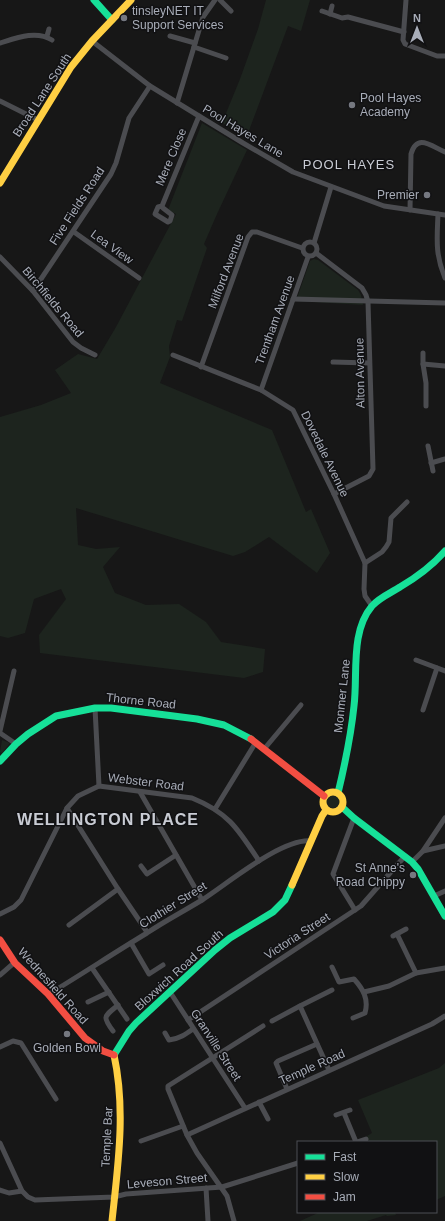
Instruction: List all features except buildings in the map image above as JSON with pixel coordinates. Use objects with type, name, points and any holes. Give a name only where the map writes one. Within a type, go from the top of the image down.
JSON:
[{"type":"street","points":[[94,0],[112,20]]},
{"type":"street","name":"Broad Lane South","points":[[0,183],[71,67],[92,41],[130,0]]},
{"type":"street","points":[[177,103],[203,17],[215,0]]},
{"type":"street","points":[[220,0],[231,11]]},
{"type":"street","points":[[406,0],[403,40],[405,44],[437,56],[445,56]]},
{"type":"street","points":[[330,14],[332,6]]},
{"type":"street","points":[[322,11],[342,18],[348,17],[404,32]]},
{"type":"street","points":[[47,36],[49,29]]},
{"type":"street","points":[[0,43],[22,36],[40,35],[47,36],[52,40]]},
{"type":"street","points":[[170,36],[226,58]]},
{"type":"street","name":"Pool Hayes Lane","points":[[92,41],[150,86],[293,172],[384,206],[445,215]]},
{"type":"street","name":"Five Fields Road","points":[[33,291],[74,232],[111,174],[116,163],[129,118],[150,86]]},
{"type":"street","points":[[0,101],[38,120]]},
{"type":"street","name":"Mere Close","points":[[162,206],[199,116]]},
{"type":"street","points":[[410,210],[412,148],[416,143],[422,142],[445,152]]},
{"type":"street","points":[[314,243],[308,242],[302,248],[304,254],[308,257],[314,256],[317,250],[314,243],[331,187]]},
{"type":"street","points":[[438,214],[438,259],[445,278]]},
{"type":"street","name":"Lea View","points":[[74,232],[139,278]]},
{"type":"street","name":"Milford Avenue","points":[[201,367],[248,237],[252,232],[257,232],[302,248]]},
{"type":"street","name":"Alton Avenue","points":[[316,253],[362,288],[368,302],[373,469],[369,476],[334,494]]},
{"type":"street","name":"Birchfields Road","points":[[0,257],[33,291],[73,342],[80,348],[95,355]]},
{"type":"street","name":"Trentham Avenue","points":[[261,390],[308,257]]},
{"type":"street","points":[[293,299],[445,303]]},
{"type":"street","points":[[423,353],[426,383],[426,406]]},
{"type":"street","name":"Dovedale Avenue","points":[[173,355],[261,390],[293,410],[334,494],[365,563],[364,596],[372,606]]},
{"type":"street","points":[[333,362],[369,362]]},
{"type":"street","points":[[423,364],[445,366]]},
{"type":"street","points":[[428,446],[433,471]]},
{"type":"street","points":[[431,462],[445,459]]},
{"type":"street","points":[[365,563],[382,552],[386,547],[389,542],[391,518],[407,502]]},
{"type":"street","points":[[372,606],[443,556]]},
{"type":"street","name":"Monmer Lane","points":[[338,792],[342,777],[354,705],[356,664],[362,624],[372,606]]},
{"type":"street","points":[[416,660],[445,670]]},
{"type":"street","points":[[423,710],[437,668]]},
{"type":"street","points":[[14,671],[0,732],[16,744]]},
{"type":"street","points":[[265,748],[301,705]]},
{"type":"street","points":[[96,708],[99,786]]},
{"type":"street","name":"Thorne Road","points":[[0,762],[16,744],[28,734],[56,716],[96,708],[111,708],[197,719],[224,725],[265,748],[324,796]]},
{"type":"street","points":[[215,809],[256,742]]},
{"type":"street","name":"Webster Road","points":[[0,914],[14,907],[21,900],[67,808],[78,796],[99,786],[192,798],[215,809],[230,821],[241,834],[259,861]]},
{"type":"street","points":[[140,792],[202,900]]},
{"type":"street","points":[[329,792],[338,792],[343,799],[342,807],[335,812],[326,810],[323,804],[324,796],[329,792]]},
{"type":"street","points":[[342,807],[354,818],[412,862],[418,869],[445,916]]},
{"type":"street","points":[[67,808],[147,932]]},
{"type":"street","name":"Bloxwich Road South","points":[[114,1055],[133,1026],[215,950],[230,938],[273,912],[280,906],[289,892],[326,810]]},
{"type":"street","points":[[354,818],[333,874],[355,910]]},
{"type":"street","points":[[412,862],[423,851],[445,818]]},
{"type":"street","name":"Clothier Street","points":[[49,994],[147,932],[202,900],[259,861],[296,843],[311,841]]},
{"type":"street","points":[[423,851],[445,846]]},
{"type":"street","points":[[141,878],[176,855]]},
{"type":"street","name":"Victoria Street","points":[[188,1020],[361,906],[405,856]]},
{"type":"street","points":[[142,866],[147,874]]},
{"type":"street","points":[[69,925],[118,889]]},
{"type":"street","points":[[434,896],[445,891]]},
{"type":"street","points":[[406,928],[395,935],[416,973]]},
{"type":"street","name":"Wednesfield Road","points":[[0,940],[15,962],[49,994],[69,1021],[86,1040],[106,1053],[114,1055]]},
{"type":"street","points":[[131,943],[149,974],[163,965]]},
{"type":"street","points":[[0,975],[15,962]]},
{"type":"street","points":[[92,968],[128,1019]]},
{"type":"street","points":[[332,968],[339,982],[354,979],[364,992],[367,1005],[365,1013],[353,1018]]},
{"type":"street","points":[[364,992],[389,986],[416,973],[445,968]]},
{"type":"street","points":[[272,1021],[332,990]]},
{"type":"street","points":[[88,1002],[109,992]]},
{"type":"street","name":"Granville Street","points":[[170,992],[245,1108]]},
{"type":"street","points":[[113,1031],[105,1018],[118,1005]]},
{"type":"street","points":[[300,1006],[329,1070]]},
{"type":"street","name":"Temple Road","points":[[187,1135],[432,1024],[445,1016]]},
{"type":"street","points":[[234,1221],[227,1196],[204,1164],[187,1135],[168,1086],[263,1026]]},
{"type":"street","points":[[165,1033],[169,1040],[172,1040],[193,1029]]},
{"type":"street","points":[[0,1047],[13,1041],[21,1043],[56,1099]]},
{"type":"street","points":[[287,1089],[276,1063],[317,1044]]},
{"type":"street","name":"Temple Bar","points":[[112,1221],[120,1137],[120,1087],[114,1055]]},
{"type":"street","points":[[259,1102],[268,1119]]},
{"type":"street","points":[[336,1115],[350,1110]]},
{"type":"street","points":[[344,1112],[356,1141]]},
{"type":"street","points":[[142,1141],[183,1126]]},
{"type":"street","points":[[359,1141],[366,1139]]},
{"type":"street","points":[[0,1143],[22,1192],[9,1193],[0,1190]]},
{"type":"street","name":"Leveson Street","points":[[22,1192],[35,1200],[114,1197],[126,1194],[222,1187],[297,1163]]},
{"type":"street","points":[[206,1188],[208,1221]]},
{"type":"shaded area","points":[[266,0],[310,0],[301,31],[288,26],[247,136],[222,123],[258,29]]},
{"type":"shaded area","points":[[202,123],[247,150],[204,244],[207,248],[182,321],[177,320],[169,346],[170,357],[160,383],[272,430],[306,512],[311,509],[330,553],[317,573],[269,537],[245,552],[233,556],[76,508],[78,545],[96,549],[120,547],[103,567],[115,593],[146,605],[179,604],[206,622],[221,642],[265,649],[263,672],[244,678],[40,653],[39,635],[66,599],[61,589],[34,599],[25,633],[8,638],[0,636],[0,417],[41,405],[71,393],[55,370],[78,354],[97,359],[116,327],[176,214],[168,210]]},
{"type":"shaded area","points":[[314,259],[318,260],[358,290],[361,295],[363,305],[296,301],[310,261]]},
{"type":"shaded area","points":[[2,740],[10,743],[2,753],[0,752]]},
{"type":"shaded area","points":[[333,794],[338,796],[340,801],[338,806],[333,808],[328,806],[326,801],[328,796]]},
{"type":"shaded area","points":[[445,1063],[445,1196],[437,1200],[437,1141],[369,1141],[367,1136],[372,1133],[358,1100],[439,1068]]},
{"type":"shaded area","points":[[318,1213],[395,1213],[396,1215],[386,1215],[367,1221],[300,1221]]},
{"type":"traffic: fast","points":[[94,0],[112,20]]},
{"type":"traffic: fast","points":[[338,793],[348,750],[355,694],[356,654],[360,628],[365,616],[378,600],[418,575],[435,562],[445,551]]},
{"type":"traffic: fast","points":[[0,761],[28,734],[56,716],[95,708],[111,708],[197,719],[224,725],[251,739]]},
{"type":"traffic: fast","points":[[342,807],[354,818],[412,862],[418,869],[445,916]]},
{"type":"traffic: fast","points":[[114,1055],[129,1031],[136,1023],[215,950],[230,938],[273,912],[285,900],[292,885]]},
{"type":"traffic: slow","points":[[0,183],[71,67],[92,41],[131,0]]},
{"type":"traffic: slow","points":[[329,792],[337,792],[343,798],[343,802],[343,806],[337,812],[329,812],[323,806],[323,798],[329,792]]},
{"type":"traffic: slow","points":[[292,885],[326,810]]},
{"type":"traffic: slow","points":[[112,1221],[120,1138],[120,1096],[114,1055]]},
{"type":"traffic: jam","points":[[251,739],[324,796]]},
{"type":"traffic: jam","points":[[0,940],[15,963],[48,994],[85,1038],[103,1051],[114,1055]]},
{"type":"place","name":"tinsleyNET IT Support Services","points":[[124,18]]},
{"type":"place","name":"Pool Hayes Academy","points":[[352,105]]},
{"type":"place","name":"Premier","points":[[427,195]]},
{"type":"place","name":"St Anne's Road Chippy","points":[[413,875]]},
{"type":"place","name":"Golden Bowl","points":[[67,1034]]},
{"type":"district","name":"POOL HAYES","points":[[349,164]]},
{"type":"district","name":"WELLINGTON PLACE","points":[[108,819]]}]
